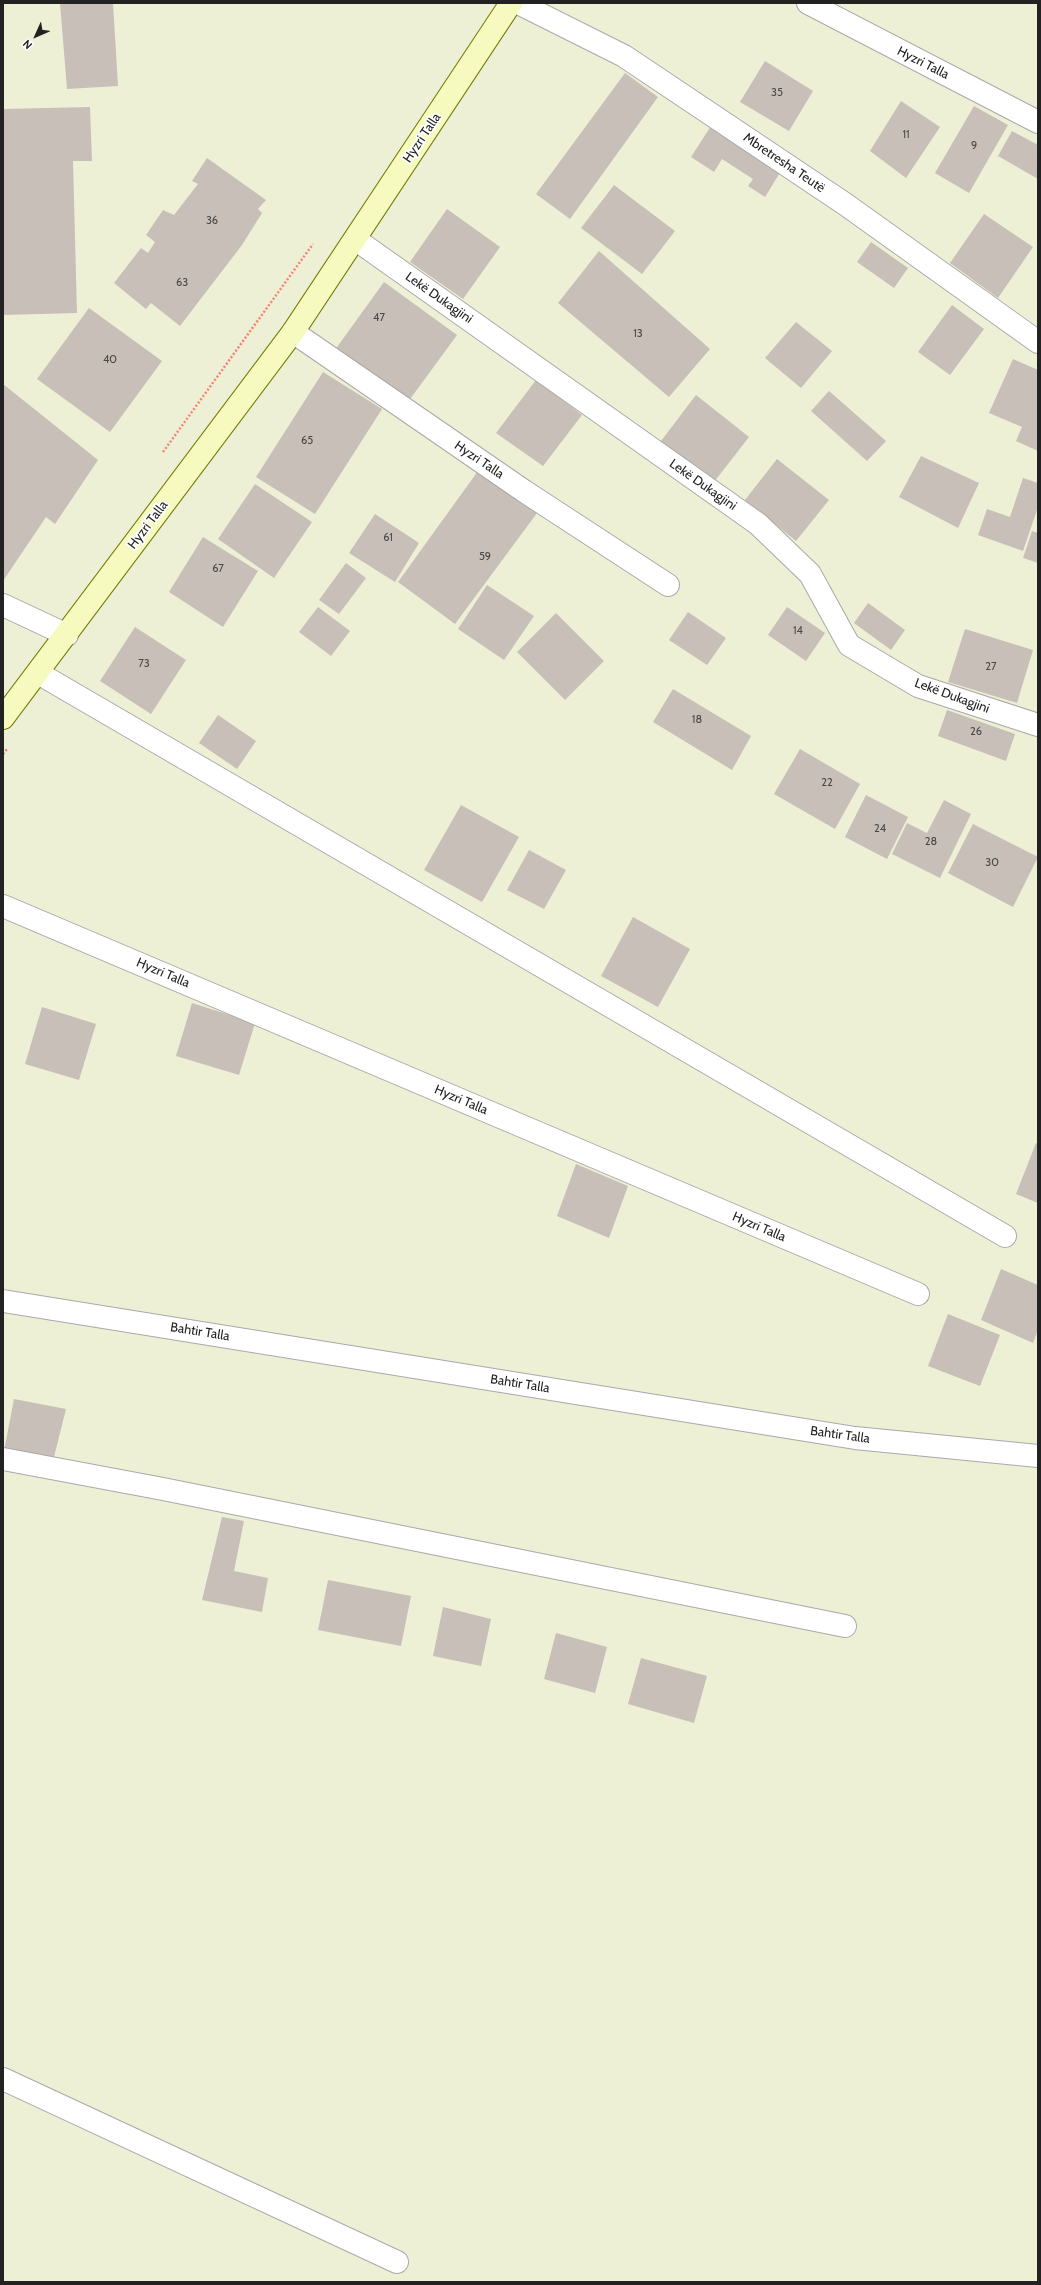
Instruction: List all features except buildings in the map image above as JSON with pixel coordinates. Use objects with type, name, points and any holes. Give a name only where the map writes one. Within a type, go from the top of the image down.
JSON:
[{"type":"street","name":"Hyzri Talla","points":[[3,718],[38,674],[293,332],[511,3]]},
{"type":"street","name":"Mbretresha Teutë","points":[[518,3],[624,56],[845,204],[1038,342]]},
{"type":"street","name":"Hyzri Talla","points":[[808,3],[1038,122]]},
{"type":"street","name":"Lekë Dukagjini","points":[[355,239],[758,524],[810,574],[849,645],[918,686],[1038,726]]},
{"type":"street","name":"Hyzri Talla","points":[[293,332],[524,491],[668,585]]},
{"type":"street","points":[[3,605],[67,635]]},
{"type":"street","points":[[38,674],[1005,1236]]},
{"type":"street","name":"Hyzri Talla","points":[[3,906],[918,1294]]},
{"type":"street","name":"Bahtir Talla","points":[[3,1301],[855,1438],[1038,1456]]},
{"type":"street","points":[[3,1459],[163,1489],[845,1626]]},
{"type":"street","points":[[3,2079],[397,2262]]},
{"type":"path","points":[[161,455],[314,243]]},
{"type":"green space","points":[[3,3],[1038,3],[1038,2282],[3,2282]]}]
